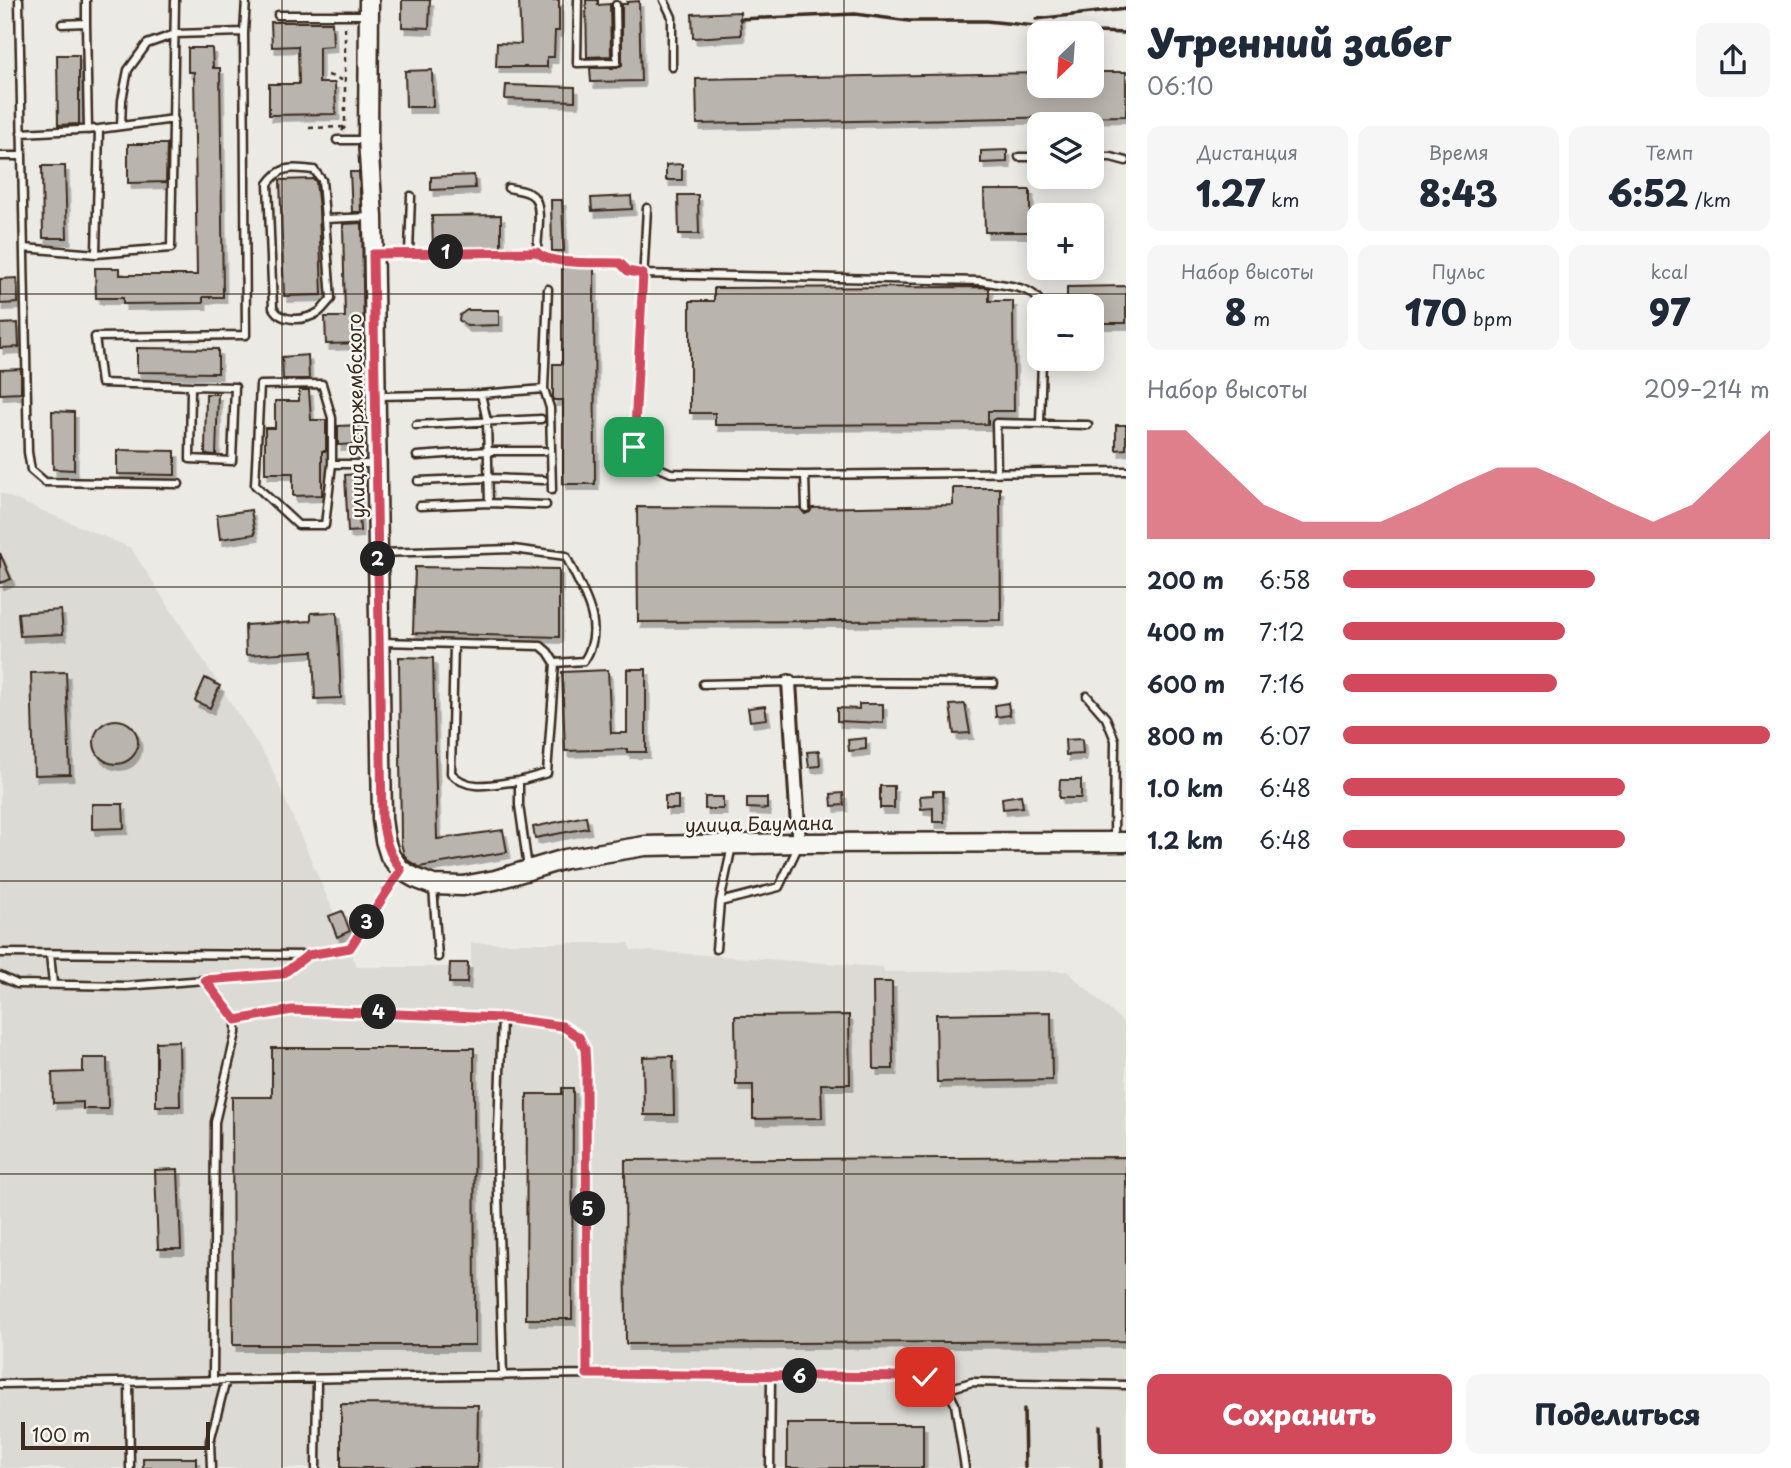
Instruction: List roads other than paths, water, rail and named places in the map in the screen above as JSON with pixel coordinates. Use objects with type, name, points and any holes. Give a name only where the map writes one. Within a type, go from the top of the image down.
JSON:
[{"type":"main road","name":"улица Ястржембского","points":[[369,8],[368,139],[373,217],[382,818],[390,856],[401,870]]},
{"type":"main road","name":"улица Баумана","points":[[401,870],[433,885],[463,886],[565,859],[645,846],[1120,842]]},
{"type":"street","points":[[789,682],[799,843]]},
{"type":"lane","points":[[19,0],[28,452],[31,470],[45,482],[179,484]]},
{"type":"lane","points":[[86,0],[88,130]]},
{"type":"lane","points":[[24,248],[96,254],[171,248],[175,0]]},
{"type":"lane","points":[[191,386],[190,459],[232,461],[235,387],[101,383],[94,337],[246,335],[246,0]]},
{"type":"lane","points":[[578,0],[577,63],[617,62],[616,5]]},
{"type":"lane","points":[[664,0],[672,18],[672,67]]},
{"type":"lane","points":[[278,15],[345,15],[369,8]]},
{"type":"lane","points":[[62,24],[86,23]]},
{"type":"lane","points":[[121,126],[122,100],[128,70],[147,44],[175,34],[244,32]]},
{"type":"lane","points":[[21,133],[99,129],[174,118]]},
{"type":"lane","points":[[96,254],[99,129]]},
{"type":"lane","points":[[337,140],[368,139]]},
{"type":"lane","points":[[0,156],[22,156]]},
{"type":"lane","points":[[1104,156],[1126,160]]},
{"type":"lane","points":[[1019,157],[1027,157]]},
{"type":"lane","points":[[290,168],[314,170],[322,180],[325,219],[331,299],[320,311],[302,318],[288,319],[277,315],[273,308],[268,184],[276,172],[290,168]]},
{"type":"lane","points":[[508,188],[527,192],[535,198],[539,207],[537,252],[541,257],[554,260],[620,263],[628,271],[643,274],[981,281],[1033,294]]},
{"type":"lane","points":[[409,253],[411,196]]},
{"type":"lane","points":[[647,208],[634,447],[650,464],[671,473],[805,475],[1126,471]]},
{"type":"lane","points":[[325,219],[373,217]]},
{"type":"lane","points":[[373,254],[537,252]]},
{"type":"lane","points":[[548,289],[544,389],[550,408],[552,490]]},
{"type":"lane","points":[[1040,422],[1042,371]]},
{"type":"lane","points":[[322,383],[332,418],[332,464],[325,525],[299,525],[255,485],[260,385],[322,383]]},
{"type":"lane","points":[[376,397],[544,389]]},
{"type":"lane","points":[[481,394],[487,421],[489,503]]},
{"type":"lane","points":[[416,425],[541,419]]},
{"type":"lane","points":[[997,472],[996,423],[1088,425]]},
{"type":"lane","points":[[417,456],[488,451],[545,451]]},
{"type":"lane","points":[[332,464],[377,464]]},
{"type":"lane","points":[[805,475],[806,508]]},
{"type":"lane","points":[[418,481],[489,478],[544,480]]},
{"type":"lane","points":[[419,506],[489,503],[546,505]]},
{"type":"lane","points":[[378,552],[513,548],[566,556],[595,621],[592,648],[584,661],[555,663]]},
{"type":"lane","points":[[380,642],[541,646],[555,663],[547,773],[519,781],[469,786],[459,782],[452,774],[454,645]]},
{"type":"lane","points":[[703,684],[994,683]]},
{"type":"lane","points":[[1087,696],[1106,718],[1115,740],[1120,842]]},
{"type":"lane","points":[[519,781],[519,805],[528,870]]},
{"type":"lane","points":[[720,902],[779,887],[799,843]]},
{"type":"lane","points":[[716,949],[720,902],[732,844]]},
{"type":"lane","points":[[0,953],[308,955],[350,948],[401,870]]},
{"type":"lane","points":[[433,885],[438,957]]},
{"type":"lane","points":[[50,954],[53,984]]},
{"type":"lane","points":[[0,976],[17,984],[126,986],[283,974],[308,955]]},
{"type":"lane","points":[[205,980],[236,1020],[236,1033],[215,1122],[213,1380]]},
{"type":"lane","points":[[236,1020],[292,1010],[502,1018],[562,1026],[579,1037],[585,1049],[588,1166],[587,1374]]},
{"type":"lane","points":[[502,1018],[497,1157],[503,1376]]},
{"type":"lane","points":[[0,1384],[587,1374],[925,1377],[946,1386],[955,1404],[965,1468]]},
{"type":"lane","points":[[770,1468],[771,1376]]},
{"type":"lane","points":[[316,1468],[317,1379]]},
{"type":"lane","points":[[211,1468],[210,1441],[226,1380]]},
{"type":"lane","points":[[948,1389],[972,1381],[1126,1384]]},
{"type":"lane","points":[[129,1382],[130,1468]]},
{"type":"railway","points":[[1036,19],[1126,9]]},
{"type":"railway","points":[[740,19],[855,14],[909,21],[986,21],[1126,33]]},
{"type":"railway","points":[[1024,1409],[1025,1468]]},
{"type":"railway","points":[[1100,1426],[1101,1468]]}]
